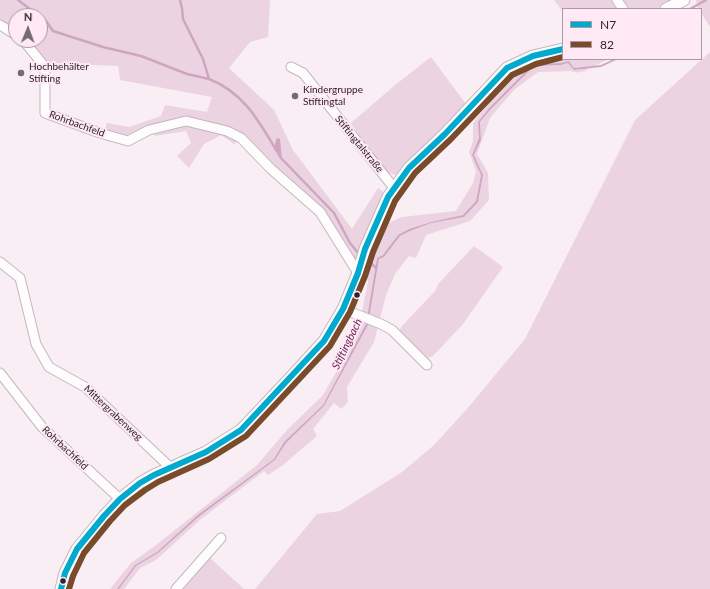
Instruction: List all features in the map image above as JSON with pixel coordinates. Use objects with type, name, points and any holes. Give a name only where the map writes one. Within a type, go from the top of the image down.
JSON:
[{"type":"street","points":[[668,8],[680,2]]},
{"type":"street","name":"Rohrbachfeld","points":[[30,48],[45,67],[45,113],[128,142],[149,130],[186,121],[227,130],[241,138],[271,169],[320,212],[358,273]]},
{"type":"street","points":[[61,589],[65,573],[77,549],[120,499],[140,483],[154,475],[206,452],[241,430],[314,353],[343,309],[358,273],[365,249],[388,196],[409,168],[445,134],[507,68],[533,56],[562,49]]},
{"type":"street","name":"Stiftingtalstraße","points":[[291,67],[303,73],[394,188]]},
{"type":"street","name":"Mittergrabenweg","points":[[0,262],[20,278],[36,344],[49,367],[85,387],[171,468]]},
{"type":"street","points":[[343,309],[392,330],[427,365]]},
{"type":"street","name":"Rohrbachfeld","points":[[0,374],[42,427],[120,499]]},
{"type":"street","points":[[176,589],[221,538]]},
{"type":"shaded area","points":[[0,0],[270,0],[268,37],[250,42],[229,68],[274,110],[293,150],[352,229],[378,188],[385,193],[364,239],[375,244],[386,224],[402,217],[456,211],[473,183],[476,171],[469,152],[473,141],[473,123],[516,70],[533,61],[562,53],[562,60],[607,60],[594,66],[574,68],[569,61],[561,63],[533,64],[489,108],[478,122],[479,138],[472,155],[481,175],[476,201],[463,215],[431,222],[409,229],[398,235],[383,255],[377,258],[366,324],[323,405],[284,442],[274,459],[199,514],[157,552],[135,565],[117,589],[110,589],[131,563],[257,465],[287,430],[323,395],[357,336],[368,282],[366,272],[350,256],[324,210],[274,166],[244,134],[234,144],[221,135],[204,144],[189,168],[177,156],[191,143],[186,131],[155,136],[151,125],[128,135],[105,130],[107,123],[129,127],[161,116],[165,105],[207,112],[212,97],[120,80],[118,66],[46,63],[34,48],[48,48],[48,8],[8,8],[8,24],[0,19]]},
{"type":"shaded area","points":[[554,0],[673,0],[658,8],[562,8],[562,11]]},
{"type":"shaded area","points":[[696,0],[710,0],[710,27],[702,15],[702,8],[698,8]]},
{"type":"shaded area","points":[[710,52],[710,589],[255,589],[317,514],[340,511],[402,472],[433,446],[467,409],[525,339],[635,120]]},
{"type":"shaded area","points":[[431,57],[466,104],[396,175],[385,172],[351,123],[395,85]]},
{"type":"shaded area","name":"Stiftingbach","points":[[612,60],[616,60],[601,67],[574,70],[568,63],[561,65],[534,66],[490,110],[480,122],[481,140],[474,155],[483,175],[478,202],[464,217],[431,223],[400,236],[384,257],[379,259],[368,325],[324,406],[286,443],[275,460],[201,515],[158,553],[136,566],[119,589],[117,589],[135,565],[157,552],[199,514],[274,459],[284,442],[323,405],[366,324],[377,258],[383,255],[398,235],[409,229],[431,222],[463,215],[476,201],[481,175],[472,155],[479,138],[478,122],[489,108],[533,64],[561,63],[569,61],[574,68],[601,65]]},
{"type":"shaded area","points":[[568,63],[574,70],[590,68],[586,71],[578,72],[538,72],[514,90],[490,118],[477,154],[488,173],[489,200],[470,221],[426,235],[416,258],[409,256],[395,274],[386,295],[374,342],[347,387],[348,402],[341,409],[334,403],[313,429],[317,436],[283,465],[268,475],[264,471],[201,519],[156,560],[140,568],[124,589],[119,589],[136,566],[158,553],[201,515],[275,460],[286,443],[324,406],[368,325],[379,259],[384,257],[400,236],[410,231],[431,223],[464,217],[478,202],[483,175],[474,155],[481,140],[480,122],[534,66],[561,65]]},
{"type":"shaded area","points":[[277,138],[280,139],[282,159],[277,154],[275,149]]},
{"type":"shaded area","points":[[474,246],[503,267],[463,324],[433,356],[428,358],[416,349],[399,332],[401,327],[436,290],[438,284]]},
{"type":"shaded area","points":[[209,557],[244,589],[181,588]]},
{"type":"waterway","points":[[18,0],[46,21],[53,31],[103,47],[141,56],[187,74],[209,79]]},
{"type":"waterway","points":[[180,0],[183,19],[203,59],[209,79],[231,92],[249,108],[276,150]]},
{"type":"waterway","points":[[692,8],[706,0]]},
{"type":"waterway","points":[[281,158],[334,213],[350,243],[359,254]]},
{"type":"waterway","points":[[367,259],[376,268]]},
{"type":"transit line","name":"N7","points":[[61,589],[65,573],[77,549],[120,499],[140,483],[154,475],[206,452],[241,430],[324,341],[343,309],[358,273],[365,249],[388,197],[409,168],[445,134],[507,68],[533,56],[562,49]]},
{"type":"transit line","name":"82","points":[[69,589],[73,576],[84,553],[125,505],[158,482],[209,459],[246,436],[330,346],[350,312],[373,252],[395,201],[415,173],[451,139],[512,75],[536,64],[562,57]]},
{"type":"place","name":"Hochbehälter Stifting","points":[[21,73]]},
{"type":"place","name":"Kindergruppe Stiftingtal","points":[[295,96]]}]
